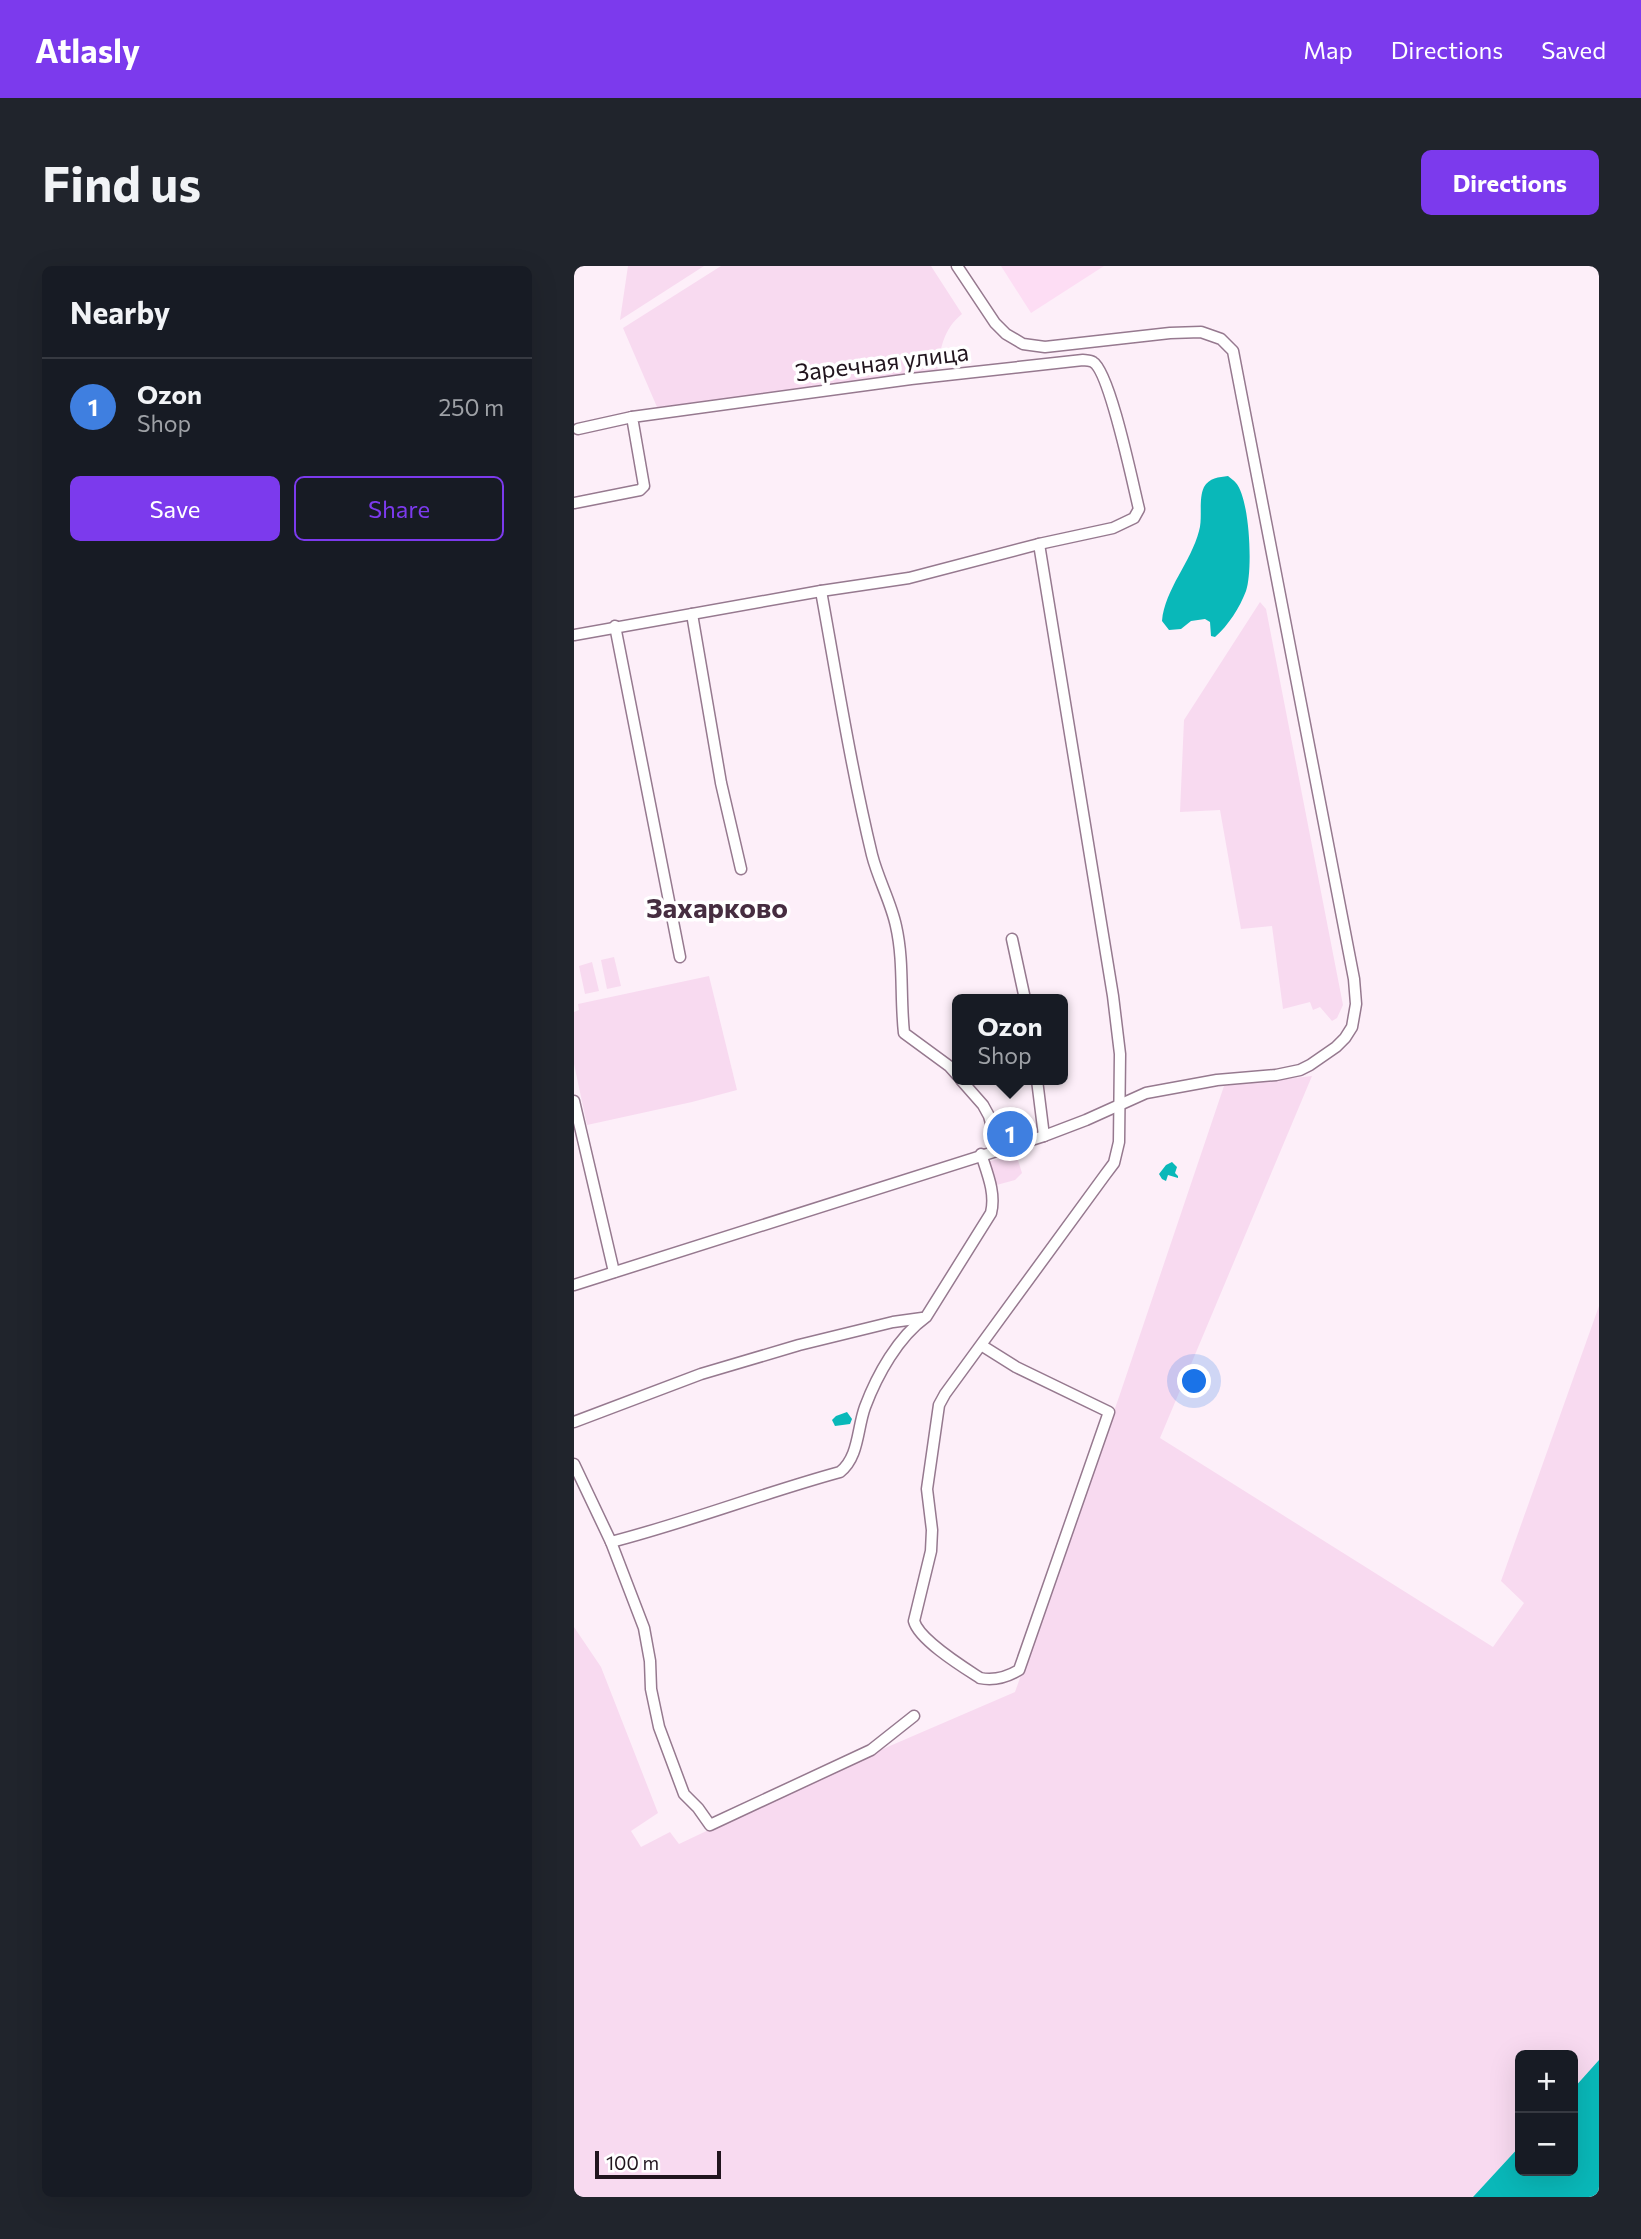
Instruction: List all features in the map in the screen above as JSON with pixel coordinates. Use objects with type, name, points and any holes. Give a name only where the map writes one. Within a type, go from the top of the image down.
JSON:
[{"type":"street","points":[[574,1284],[1044,1136],[1146,1093],[1217,1080],[1300,1070],[1323,1058],[1345,1038],[1352,1027],[1356,1004],[1354,979],[1233,351],[1221,339],[1201,332],[1045,347],[1023,344],[1006,334],[995,323],[957,266]]},
{"type":"street","name":"Заречная улица","points":[[632,416],[911,379],[1093,361],[1099,368],[1113,404],[1139,509],[1134,518],[1113,528],[1039,544]]},
{"type":"street","points":[[574,503],[640,490],[644,486],[632,416],[578,429]]},
{"type":"street","points":[[574,635],[909,578],[1039,544],[1113,996],[1120,1054],[1119,1142],[1114,1163],[981,1345],[939,1405],[927,1489],[932,1530],[931,1551],[914,1621],[916,1627],[935,1646],[980,1678],[988,1680],[1009,1676],[1020,1670],[1109,1412],[1016,1367],[981,1345]]},
{"type":"street","points":[[821,591],[847,735],[873,856],[896,925],[902,967],[901,1007],[904,1033],[952,1070]]},
{"type":"street","points":[[692,614],[721,783],[741,869]]},
{"type":"street","points":[[615,626],[680,957]]},
{"type":"street","points":[[1012,939],[1024,994]]},
{"type":"street","points":[[965,1085],[989,1116],[998,1149]]},
{"type":"street","points":[[1038,1085],[1044,1136]]},
{"type":"street","points":[[574,1101],[614,1272]]},
{"type":"street","points":[[611,1542],[720,1511],[777,1489],[840,1472],[848,1466],[853,1458],[865,1407],[875,1384],[913,1326],[926,1317],[991,1213],[994,1203],[981,1154]]},
{"type":"street","points":[[574,1422],[701,1374],[799,1345],[893,1322],[926,1317]]},
{"type":"street","points":[[574,1464],[611,1542],[644,1628],[650,1661],[651,1689],[659,1727],[684,1794],[710,1825],[871,1750],[914,1716]]},
{"type":"shaded area","points":[[628,266],[704,266],[620,320]]},
{"type":"shaded area","points":[[721,266],[931,266],[962,314],[947,333],[941,348],[937,373],[657,407],[623,328]]},
{"type":"shaded area","points":[[1001,266],[1104,266],[1031,313]]},
{"type":"shaded area","points":[[1260,602],[1266,609],[1343,1005],[1337,1018],[1332,1021],[1320,1007],[1313,1010],[1310,1002],[1283,1009],[1272,926],[1241,929],[1220,810],[1180,812],[1184,720]]},
{"type":"shaded area","points":[[614,957],[621,986],[607,989],[601,960]]},
{"type":"shaded area","points":[[592,962],[599,991],[585,994],[579,966]]},
{"type":"shaded area","points":[[709,976],[737,1090],[587,1125],[574,1064],[574,1012],[579,1010],[578,1004]]},
{"type":"shaded area","points":[[1312,1076],[1160,1438],[1493,1647],[1524,1603],[1501,1581],[1599,1306],[1599,2060],[1578,2083],[1578,2050],[1515,2050],[1515,2151],[1473,2197],[574,2197],[574,1627],[601,1667],[658,1813],[631,1831],[641,1847],[670,1832],[679,1844],[848,1764],[1015,1692],[1119,1397],[1224,1086]]},
{"type":"shaded area","points":[[1016,1154],[1022,1173],[1015,1180],[993,1186],[987,1162]]},
{"type":"water","points":[[1228,476],[1241,491],[1247,519],[1249,568],[1246,591],[1233,616],[1215,637],[1211,636],[1210,622],[1205,619],[1191,621],[1181,629],[1169,630],[1162,621],[1164,609],[1199,531],[1204,487],[1211,480]]},
{"type":"water","points":[[1172,1162],[1177,1167],[1175,1173],[1178,1178],[1168,1175],[1166,1181],[1159,1174]]},
{"type":"water","points":[[847,1412],[852,1419],[850,1424],[835,1426],[832,1420]]},
{"type":"water","points":[[1599,2060],[1599,2197],[1473,2197],[1515,2151],[1515,2176],[1578,2176],[1578,2083]]},
{"type":"place","name":"Ozon","points":[[1010,1134]]},
{"type":"district","name":"Захарково","points":[[717,908]]}]
